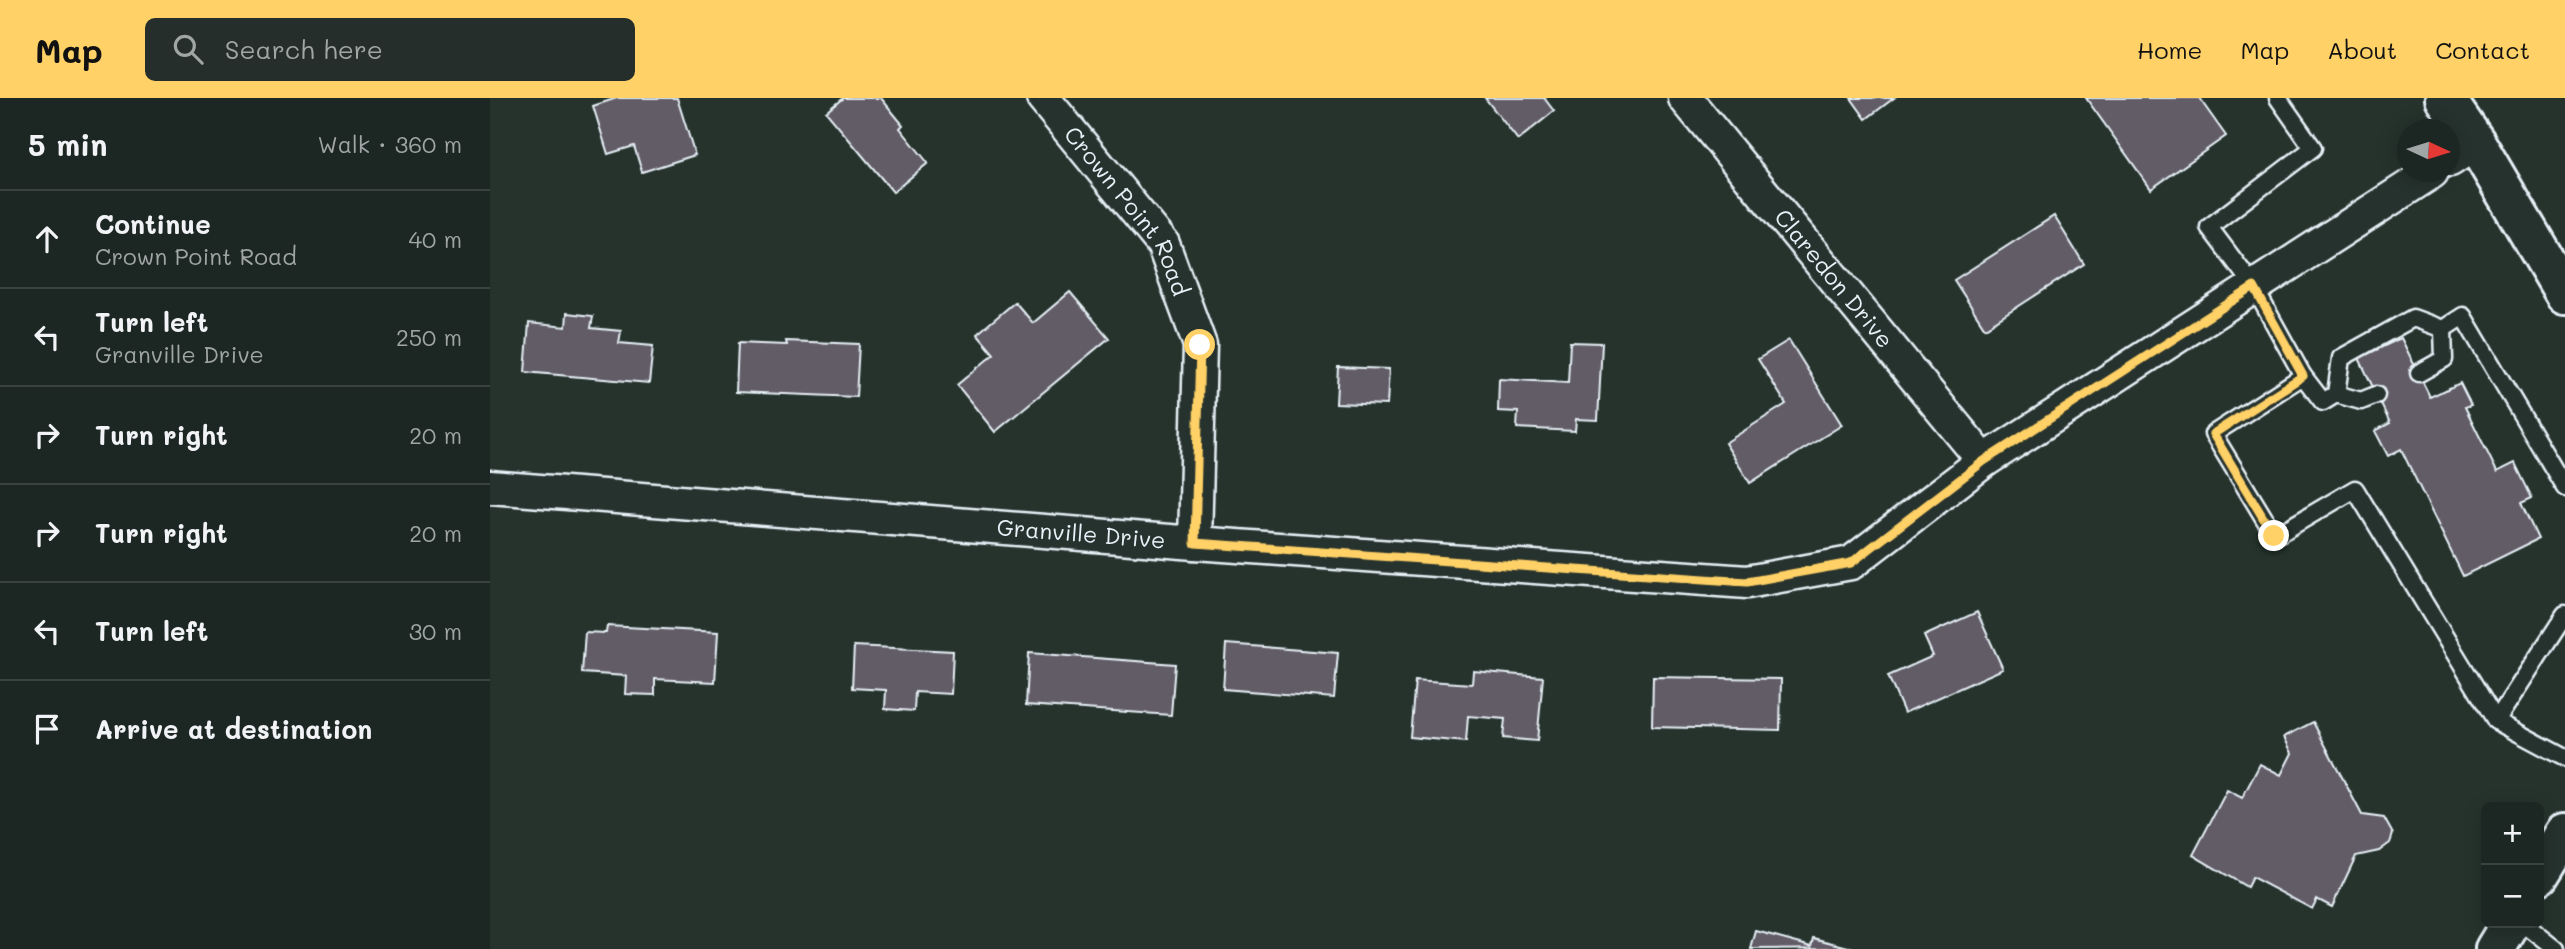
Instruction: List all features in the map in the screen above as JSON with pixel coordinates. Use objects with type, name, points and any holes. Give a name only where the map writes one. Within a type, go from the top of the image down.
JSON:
[{"type":"main road","points":[[2453,101],[2463,152],[2565,294]]},
{"type":"main road","points":[[2544,867],[2565,833]]},
{"type":"main road","points":[[2495,949],[2508,928]]},
{"type":"street","name":"Crown Point Road","points":[[1043,98],[1163,244],[1200,345],[1195,543]]},
{"type":"street","name":"Claredon Drive","points":[[1685,98],[1984,461]]},
{"type":"street","name":"Granville Drive","points":[[490,487],[1195,543],[1747,582],[1851,563],[1984,461],[2417,182]]},
{"type":"lane","points":[[2278,98],[2313,148],[2209,227],[2254,287],[2303,376],[2323,402],[2336,394],[2361,401],[2376,395]]},
{"type":"lane","points":[[2443,329],[2463,316],[2565,488]]},
{"type":"lane","points":[[2336,394],[2341,358],[2413,318],[2443,329]]},
{"type":"lane","points":[[2419,373],[2444,359],[2443,329]]},
{"type":"lane","points":[[2303,376],[2213,434],[2274,536],[2355,489],[2496,722],[2565,758]]},
{"type":"lane","points":[[2496,722],[2565,615]]},
{"type":"lane","points":[[2529,928],[2556,949]]},
{"type":"building","points":[[617,98],[677,98],[695,155],[642,172],[634,146],[608,154],[593,106]]},
{"type":"building","points":[[843,98],[881,98],[903,125],[900,128],[928,163],[893,192],[826,112]]},
{"type":"building","points":[[1485,98],[1544,98],[1554,111],[1518,140]]},
{"type":"building","points":[[1851,98],[1894,98],[1866,119]]},
{"type":"building","points":[[2086,98],[2199,98],[2226,136],[2151,189]]},
{"type":"building","points":[[2054,216],[2084,264],[1985,328],[1954,280]]},
{"type":"building","points":[[1070,292],[1109,338],[995,432],[957,385],[994,354],[977,334],[1015,302],[1033,323]]},
{"type":"building","points":[[567,313],[593,316],[591,328],[621,331],[619,343],[653,346],[649,383],[525,372],[529,323],[566,327]]},
{"type":"building","points":[[2401,338],[2430,397],[2460,383],[2471,405],[2465,407],[2497,472],[2515,463],[2532,498],[2521,503],[2538,539],[2463,576],[2401,449],[2388,456],[2375,431],[2390,423],[2359,358]]},
{"type":"building","points":[[1789,340],[1842,425],[1750,483],[1725,443],[1786,404],[1758,359]]},
{"type":"building","points":[[786,341],[859,344],[856,397],[736,392],[738,343],[787,345]]},
{"type":"building","points":[[1570,342],[1602,343],[1598,420],[1576,419],[1575,431],[1517,428],[1518,412],[1498,411],[1499,379],[1568,383]]},
{"type":"building","points":[[1338,367],[1389,369],[1387,405],[1336,403]]},
{"type":"building","points":[[1977,612],[2003,669],[1904,713],[1888,676],[1933,656],[1924,636]]},
{"type":"building","points":[[607,626],[718,632],[715,682],[655,679],[655,695],[625,694],[626,676],[582,673],[585,632],[606,633]]},
{"type":"building","points":[[1226,644],[1338,653],[1334,698],[1223,689]]},
{"type":"building","points":[[854,646],[953,651],[951,694],[915,692],[914,711],[885,709],[886,690],[852,688]]},
{"type":"building","points":[[1029,653],[1175,664],[1171,715],[1026,705]]},
{"type":"building","points":[[1473,671],[1543,677],[1537,741],[1503,738],[1505,719],[1468,716],[1466,742],[1410,737],[1415,680],[1472,684]]},
{"type":"building","points":[[1653,677],[1781,679],[1780,730],[1652,727]]},
{"type":"building","points":[[2313,722],[2362,815],[2384,818],[2393,834],[2390,843],[2379,851],[2356,856],[2332,907],[2317,899],[2312,909],[2252,877],[2247,887],[2193,855],[2227,790],[2242,798],[2260,764],[2281,775],[2292,753],[2284,737]]},
{"type":"building","points":[[1756,931],[1812,946],[1814,938],[1852,948],[1751,949]]},
{"type":"route","points":[[1200,345],[1195,543],[1747,582],[1851,563],[1984,461],[2254,287],[2303,376],[2213,434],[2274,536]]}]
